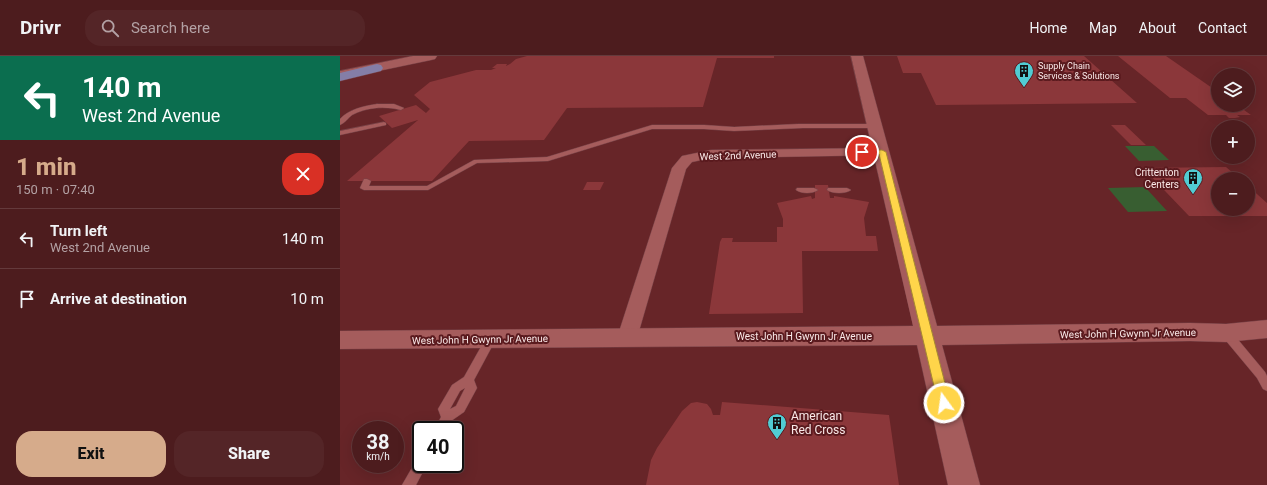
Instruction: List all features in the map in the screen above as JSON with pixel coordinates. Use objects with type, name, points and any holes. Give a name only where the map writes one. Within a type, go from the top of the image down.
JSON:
[{"type":"main road","points":[[340,76],[377,68]]},
{"type":"street","points":[[377,68],[431,56]]},
{"type":"street","points":[[857,56],[876,126],[964,485]]},
{"type":"street","name":"West 2nd Avenue","points":[[627,338],[679,168],[687,159],[711,154],[882,152]]},
{"type":"street","name":"West John H Gwynn Jr Avenue","points":[[340,340],[927,336],[1190,332],[1226,334],[1267,329]]},
{"type":"lane","points":[[340,123],[346,116],[353,112],[371,107],[390,105],[401,108]]},
{"type":"lane","points":[[340,133],[384,124]]},
{"type":"lane","points":[[367,181],[364,188],[428,188],[476,161],[548,159],[652,127],[741,129],[803,126],[876,126]]},
{"type":"lane","points":[[800,190],[814,190]]},
{"type":"lane","points":[[831,190],[847,190]]},
{"type":"lane","points":[[1226,334],[1261,375],[1267,386]]},
{"type":"lane","points":[[445,421],[447,417],[460,409],[471,388],[468,380],[491,339]]},
{"type":"lane","points":[[409,485],[416,473]]},
{"type":"green space","points":[[1125,146],[1154,146],[1169,160],[1139,161]]},
{"type":"green space","points":[[1145,187],[1167,211],[1128,212],[1108,188]]},
{"type":"building","points":[[527,56],[774,56],[774,58],[717,58],[703,107],[567,108],[544,140],[469,141],[432,181],[347,181],[418,120],[392,128],[379,116],[416,105],[426,113],[430,109],[414,95],[430,82],[476,70],[491,70],[496,68],[492,68],[497,64],[507,64],[506,66],[516,59]]},
{"type":"building","name":"Supply Chain Services & Solutions","points":[[897,56],[1084,56],[1137,103],[936,105],[921,73],[903,73]]},
{"type":"building","points":[[1118,56],[1166,56],[1211,87],[1211,112],[1247,112],[1251,115],[1237,115],[1240,117],[1229,118],[1226,115],[1208,115],[1186,98],[1170,98]]},
{"type":"building","points":[[1111,125],[1125,125],[1146,145],[1131,145]]},
{"type":"building","name":"Crittenton Centers","points":[[1226,167],[1232,172],[1211,172],[1211,216],[1189,216],[1143,168]]},
{"type":"building","points":[[587,182],[604,182],[600,190],[583,190]]},
{"type":"building","points":[[815,185],[828,185],[830,198],[834,198],[834,196],[869,202],[864,218],[866,236],[876,236],[878,251],[802,251],[803,313],[709,314],[720,242],[722,238],[733,238],[732,242],[777,242],[777,227],[783,227],[783,219],[777,203],[811,196],[812,199],[815,198]]},
{"type":"building","name":"Crittenton Centers","points":[[1255,192],[1267,203],[1267,216],[1255,216]]},
{"type":"building","name":"American Red Cross","points":[[697,402],[707,404],[713,415],[720,415],[722,402],[889,415],[899,485],[646,485],[651,460],[657,448],[682,411],[691,403]]},
{"type":"place","name":"Supply Chain Services & Solutions","points":[[1024,88]]},
{"type":"place","name":"Crittenton Centers","points":[[1193,195]]},
{"type":"place","name":"American Red Cross","points":[[777,440]]},
{"type":"route","points":[[862,152],[882,152],[944,403]]}]
